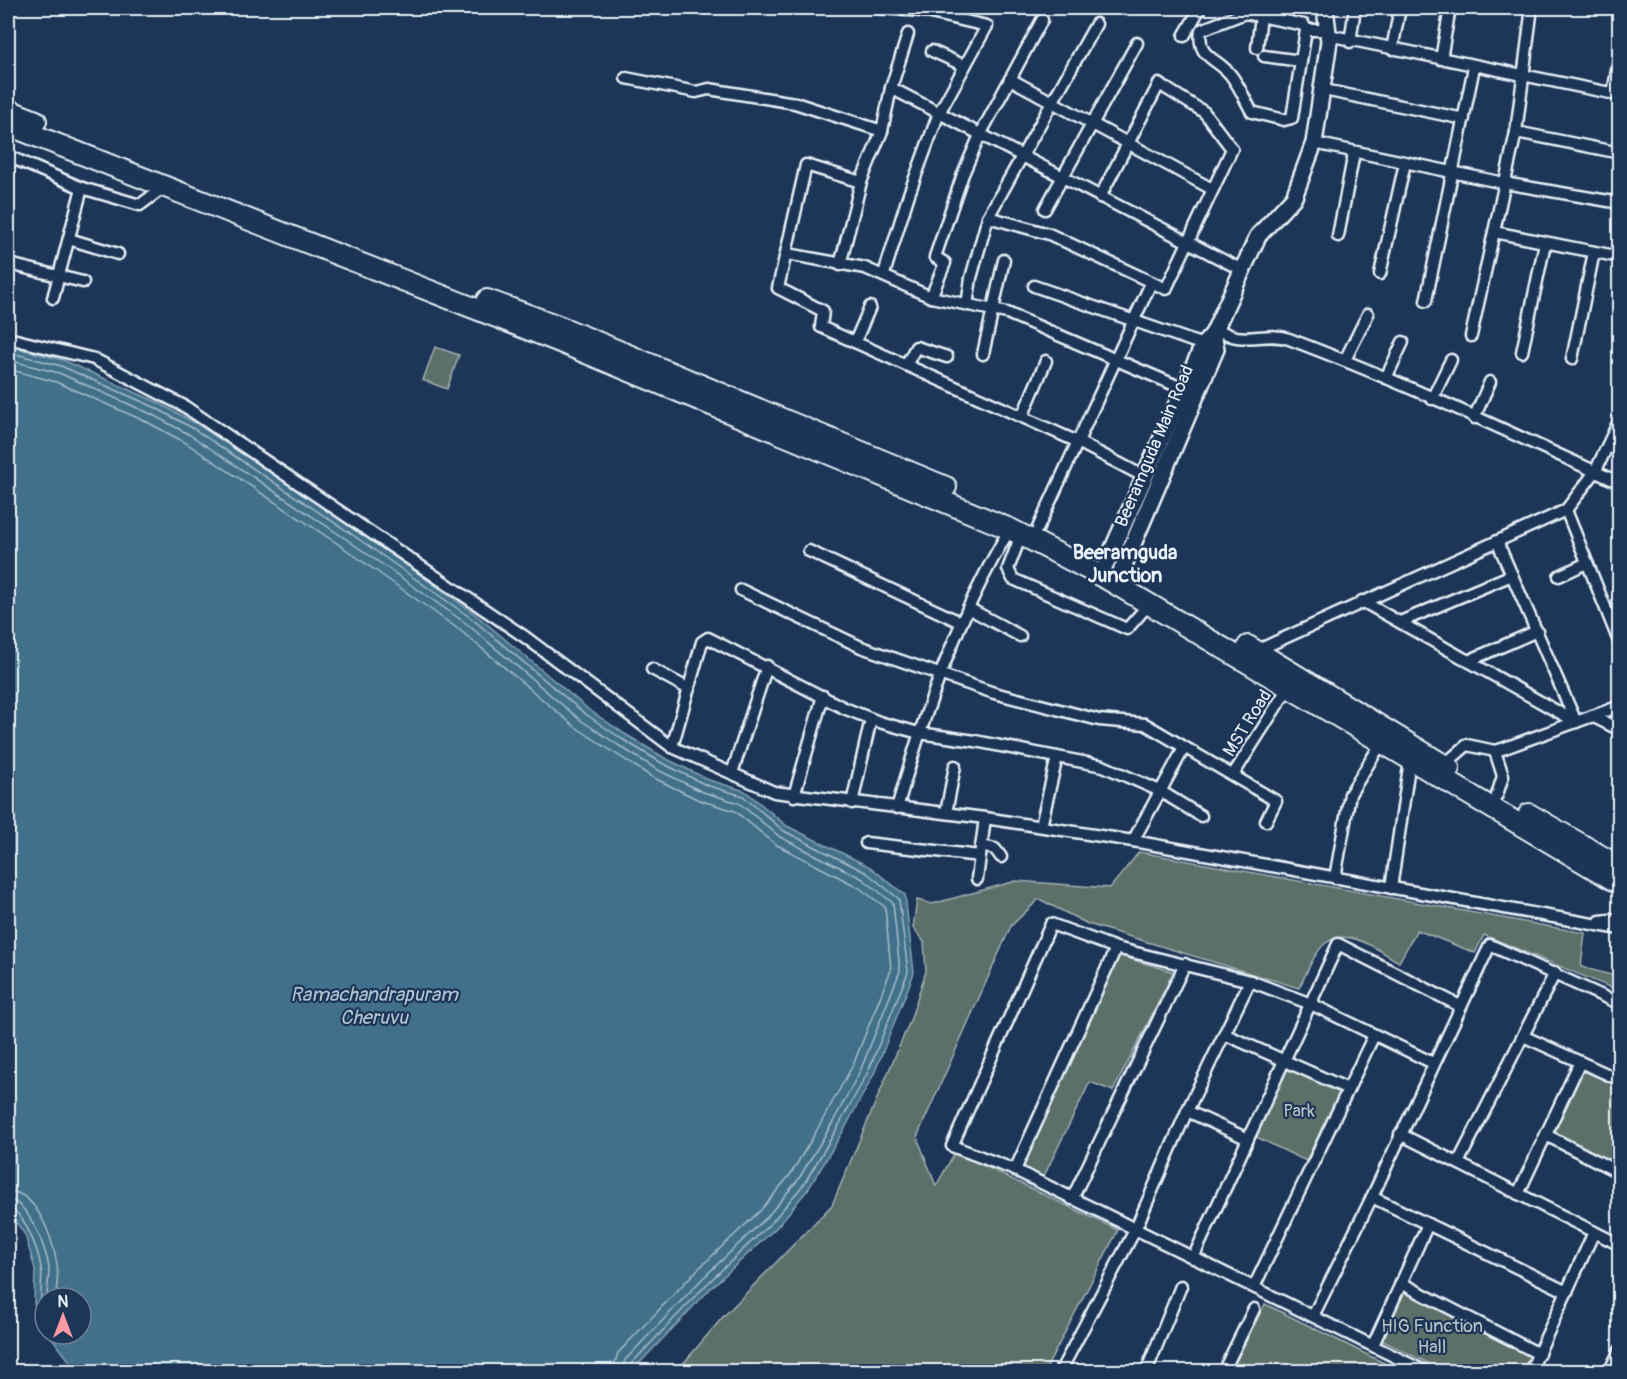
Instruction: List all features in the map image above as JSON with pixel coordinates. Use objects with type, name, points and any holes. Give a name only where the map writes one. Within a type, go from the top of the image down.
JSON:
[{"type":"highway","points":[[8,110],[429,279],[561,327],[1023,531],[1114,568],[1256,651],[1344,713]]},
{"type":"highway","points":[[8,125],[873,464],[1023,531],[1288,688],[1344,713],[1444,765],[1620,867]]},
{"type":"highway","points":[[1364,724],[1382,742],[1410,760],[1620,884]]},
{"type":"main road","name":"Beeramguda Main Road","points":[[1114,568],[1258,236],[1294,197],[1314,143],[1324,90],[1328,33],[1325,8]]},
{"type":"main road","name":"Beeramguda Main Road","points":[[1114,568],[1145,477],[1184,389],[1212,339]]},
{"type":"street","points":[[880,8],[922,11],[987,26],[939,113],[909,194],[884,274]]},
{"type":"street","points":[[1184,36],[1200,8]]},
{"type":"street","points":[[1350,42],[1355,8]]},
{"type":"street","points":[[1392,49],[1400,8]]},
{"type":"street","points":[[1441,59],[1450,8]]},
{"type":"street","points":[[1245,13],[1304,24],[1306,30],[1292,118],[1284,120],[1252,112],[1230,75],[1204,52],[1199,43],[1201,30],[1245,13]]},
{"type":"street","points":[[1471,336],[1515,132],[1525,76],[1532,15]]},
{"type":"street","points":[[1261,16],[1260,52],[1301,61]]},
{"type":"street","points":[[931,297],[945,262],[935,257],[963,174],[980,135],[1041,20]]},
{"type":"street","points":[[967,304],[971,278],[988,217],[1096,24]]},
{"type":"street","points":[[1306,30],[1328,33],[1350,42],[1616,94],[1620,53]]},
{"type":"street","points":[[840,265],[861,182],[882,131],[891,88],[908,34]]},
{"type":"street","points":[[1045,209],[1137,43]]},
{"type":"street","points":[[932,51],[965,66]]},
{"type":"street","points":[[1426,301],[1474,67]]},
{"type":"street","points":[[626,78],[696,92],[709,88],[795,103],[882,131]]},
{"type":"street","points":[[1010,79],[1212,189]]},
{"type":"street","points":[[988,217],[1049,234],[1166,289],[1186,242],[1232,149],[1204,112],[1159,84],[1100,197]]},
{"type":"street","points":[[891,88],[1242,270]]},
{"type":"street","points":[[1324,90],[1464,119]]},
{"type":"street","points":[[1515,132],[1620,153]]},
{"type":"street","points":[[1314,143],[1453,173],[1620,203]]},
{"type":"street","points":[[1338,236],[1354,153]]},
{"type":"street","points":[[8,156],[82,188],[140,205],[164,187]]},
{"type":"street","points":[[1380,274],[1405,163]]},
{"type":"street","points":[[861,182],[806,165],[778,288],[823,311],[821,327],[1078,442],[1145,477]]},
{"type":"street","points":[[53,298],[82,188]]},
{"type":"street","points":[[1494,232],[1620,257]]},
{"type":"street","points":[[69,239],[118,254]]},
{"type":"street","points":[[1522,352],[1545,243]]},
{"type":"street","points":[[1572,360],[1594,252]]},
{"type":"street","points":[[787,254],[884,274],[931,297],[992,309],[1057,332],[1115,361],[1184,389]]},
{"type":"street","points":[[983,354],[1004,260]]},
{"type":"street","points":[[9,264],[82,282]]},
{"type":"street","points":[[897,808],[919,733],[960,622],[1023,531],[1078,442],[1151,283]]},
{"type":"street","points":[[1034,286],[1133,321],[1212,339],[1226,335],[1249,339],[1279,336],[1346,360],[1620,483]]},
{"type":"street","points":[[855,342],[870,308]]},
{"type":"street","points":[[1346,360],[1368,314]]},
{"type":"street","points":[[8,338],[94,359],[184,406],[525,637],[672,747],[774,792],[985,818],[1133,840],[1391,888],[1594,922],[1620,929]]},
{"type":"street","points":[[1386,378],[1403,342]]},
{"type":"street","points":[[906,365],[916,347],[947,357]]},
{"type":"street","points":[[1432,399],[1451,360]]},
{"type":"street","points":[[1022,417],[1046,362]]},
{"type":"street","points":[[1474,418],[1490,382]]},
{"type":"street","points":[[1256,651],[1566,510],[1595,472],[1620,419]]},
{"type":"street","points":[[1566,510],[1620,644]]},
{"type":"street","points":[[1023,531],[1008,569],[1013,579],[1127,629],[1149,604]]},
{"type":"street","points":[[1497,541],[1576,722]]},
{"type":"street","points":[[809,551],[960,622]]},
{"type":"street","points":[[1559,576],[1587,563]]},
{"type":"street","points":[[1400,622],[1512,575]]},
{"type":"street","points":[[741,590],[861,647],[994,693],[1099,720],[1146,724],[1276,801],[1266,821]]},
{"type":"street","points":[[1362,601],[1576,722]]},
{"type":"street","points":[[968,608],[1020,636]]},
{"type":"street","points":[[1468,661],[1537,631]]},
{"type":"street","points":[[672,747],[704,638],[767,666],[871,719],[919,733],[1103,766],[1160,791],[1201,816]]},
{"type":"street","points":[[732,773],[767,666]]},
{"type":"street","points":[[652,669],[689,689]]},
{"type":"street","name":"MST Road","points":[[1233,775],[1288,688]]},
{"type":"street","points":[[794,796],[823,696]]},
{"type":"street","points":[[1444,765],[1467,745],[1495,750],[1620,706]]},
{"type":"street","points":[[1592,716],[1620,730]]},
{"type":"street","points":[[852,802],[871,719]]},
{"type":"street","points":[[1335,878],[1350,794],[1382,742]]},
{"type":"street","points":[[1133,840],[1184,748]]},
{"type":"street","points":[[1495,750],[1503,776],[1497,795]]},
{"type":"street","points":[[1041,826],[1057,757]]},
{"type":"street","points":[[1391,888],[1410,760]]},
{"type":"street","points":[[946,813],[955,766]]},
{"type":"street","points":[[977,879],[985,818]]},
{"type":"street","points":[[866,843],[981,851],[995,849],[1001,857]]},
{"type":"street","points":[[1594,922],[1620,919]]},
{"type":"street","points":[[1426,1371],[1314,1314],[1193,1258],[1015,1170],[952,1146],[1051,924],[1116,948],[1250,981],[1311,1004],[1433,1063]]},
{"type":"street","points":[[1193,1258],[1338,944],[1460,1006]]},
{"type":"street","points":[[1314,1314],[1372,1197],[1490,945],[1620,1004]]},
{"type":"street","points":[[1015,1170],[1116,948]]},
{"type":"street","points":[[1072,1199],[1185,964]]},
{"type":"street","points":[[1458,1163],[1555,973]]},
{"type":"street","points":[[1060,1371],[1135,1230],[1187,1111],[1250,981]]},
{"type":"street","points":[[1224,1034],[1348,1089]]},
{"type":"street","points":[[1254,1287],[1374,1035]]},
{"type":"street","points":[[1523,1036],[1620,1080]]},
{"type":"street","points":[[1518,1194],[1580,1062]]},
{"type":"street","points":[[1187,1111],[1248,1139]]},
{"type":"street","points":[[1400,1134],[1620,1245]]},
{"type":"street","points":[[1546,1135],[1620,1173]]},
{"type":"street","points":[[1372,1197],[1567,1292]]},
{"type":"street","points":[[1372,1345],[1428,1224]]},
{"type":"street","points":[[1530,1371],[1594,1232]]},
{"type":"street","points":[[1401,1283],[1539,1354]]},
{"type":"street","points":[[1146,1371],[1182,1286]]},
{"type":"street","points":[[1223,1371],[1254,1310]]},
{"type":"street","points":[[1609,1371],[1620,1350]]},
{"type":"green space","points":[[435,347],[459,355],[447,389],[423,380]]},
{"type":"green space","points":[[1139,852],[1585,933],[1581,967],[1619,977],[1619,991],[1484,935],[1475,953],[1417,930],[1399,962],[1363,942],[1344,937],[1335,938],[1326,943],[1318,952],[1299,988],[1088,924],[1039,899],[1011,926],[917,1137],[936,1186],[955,1152],[1118,1230],[1045,1371],[676,1372],[722,1318],[832,1205],[910,1021],[926,971],[924,942],[913,928],[917,900],[932,904],[1016,881],[1110,888]]},
{"type":"green space","points":[[1117,955],[1174,972],[1113,1091],[1090,1082],[1043,1178],[1022,1166]]},
{"type":"green space","name":"Park","points":[[1287,1068],[1340,1091],[1306,1161],[1256,1137]]},
{"type":"green space","points":[[1582,1069],[1619,1085],[1619,1167],[1552,1133]]},
{"type":"green space","name":"HIG Function Hall","points":[[1402,1291],[1531,1356],[1524,1371],[1444,1371],[1381,1340]]},
{"type":"green space","points":[[1265,1304],[1400,1371],[1231,1371]]},
{"type":"water","name":"Ramachandrapuram Cheruvu","points":[[8,346],[63,360],[157,402],[197,424],[354,528],[475,614],[588,709],[625,734],[663,757],[709,780],[745,791],[787,826],[870,867],[905,895],[914,973],[874,1074],[845,1128],[809,1188],[777,1227],[711,1288],[632,1371],[77,1371],[58,1346],[93,1346],[93,1286],[34,1286],[35,1269],[25,1235],[8,1210]]},
{"type":"district","name":"Beeramguda Junction","points":[[1125,564]]}]
